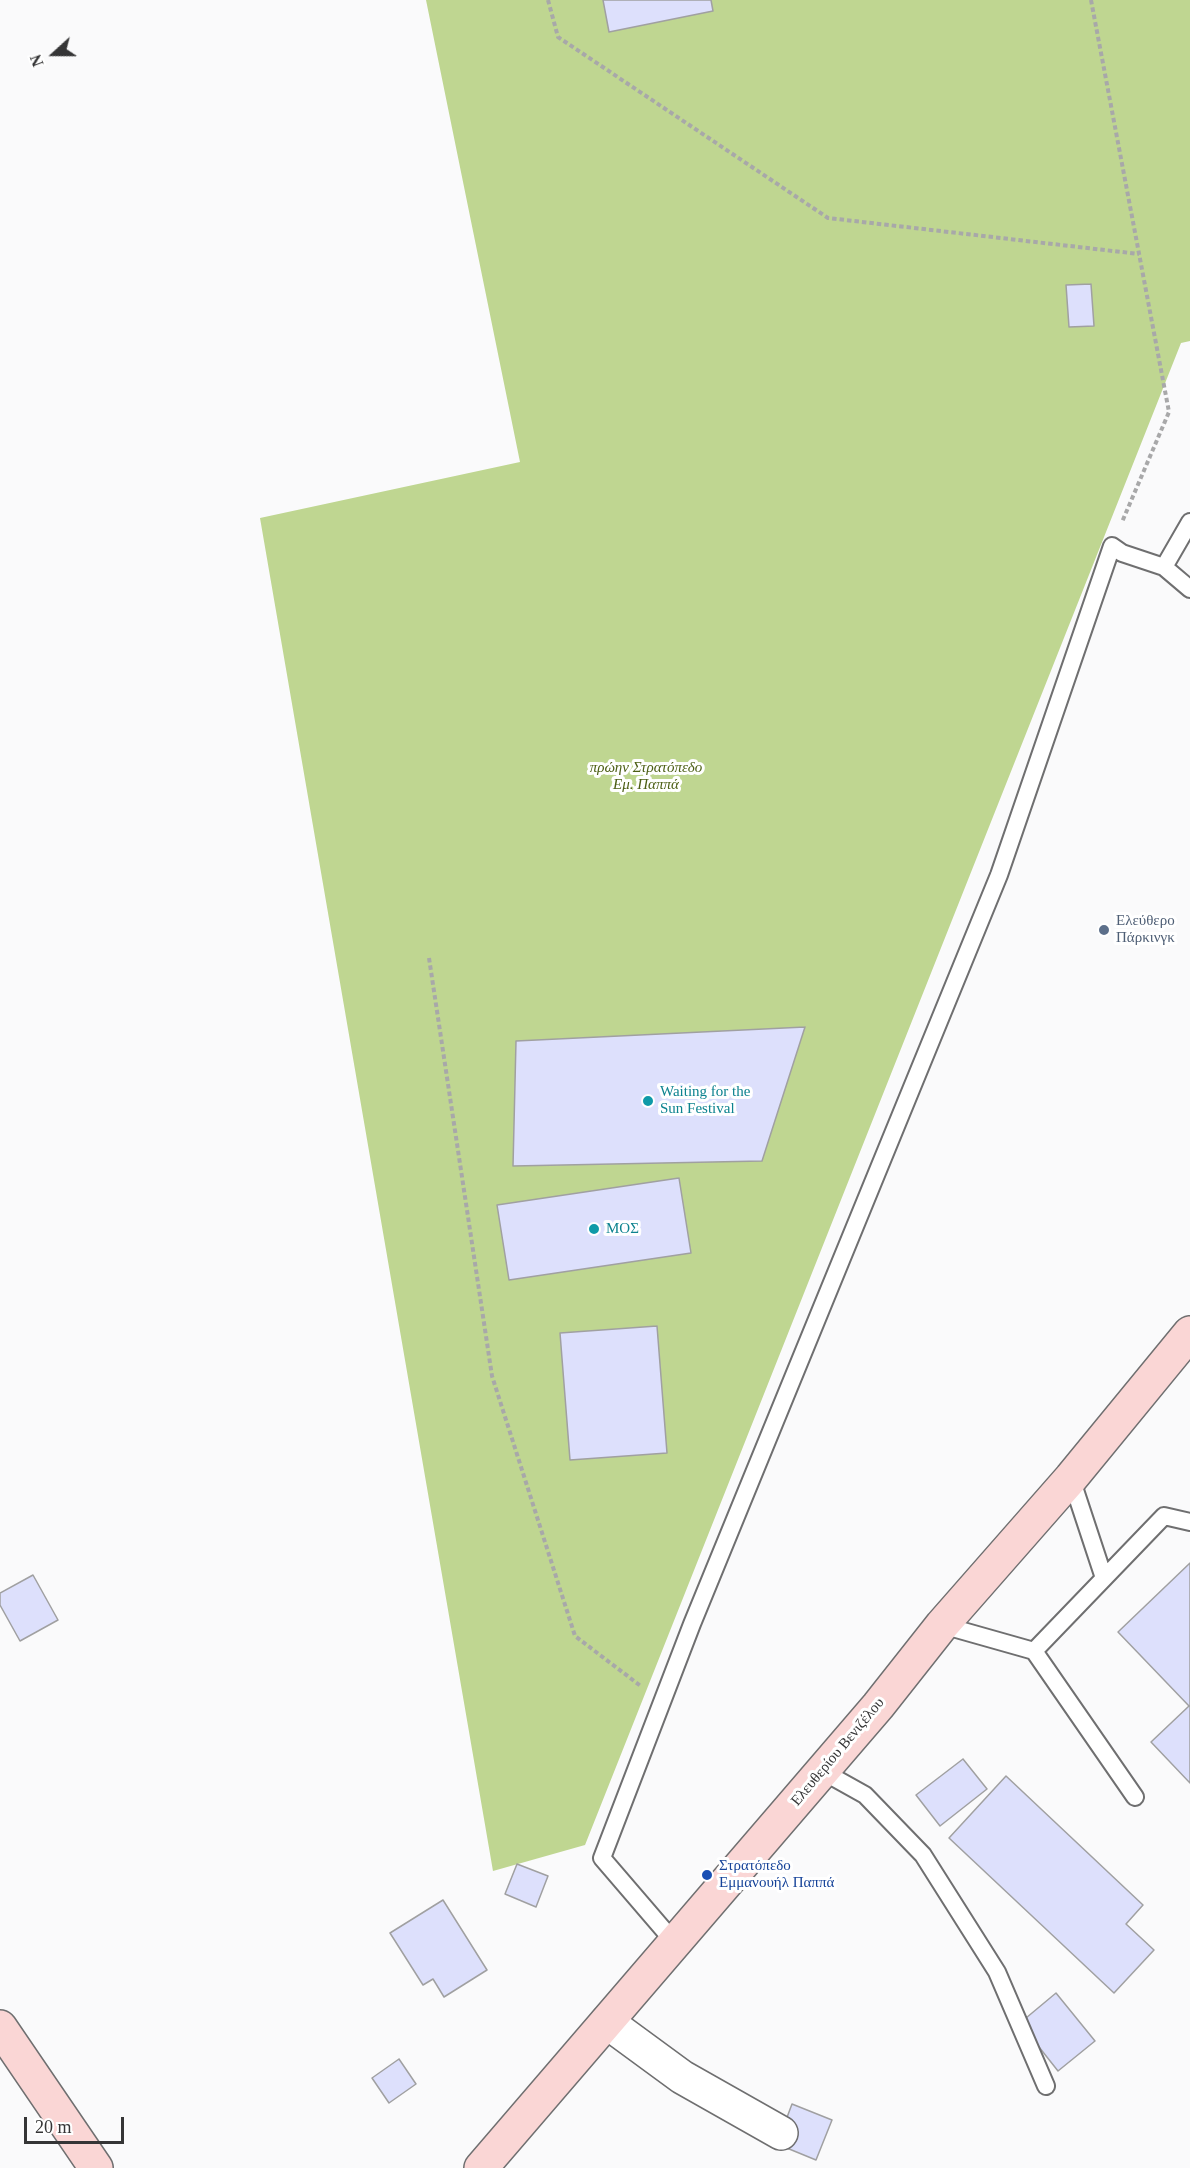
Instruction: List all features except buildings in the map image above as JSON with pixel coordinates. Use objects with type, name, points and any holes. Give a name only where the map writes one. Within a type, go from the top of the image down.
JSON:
[{"type":"main road","name":"Ελευθερίου Βενιζέλου","points":[[481,2168],[822,1771],[942,1625],[1071,1478],[1190,1333]]},
{"type":"main road","points":[[0,2027],[96,2168]]},
{"type":"street","points":[[607,2022],[682,2077],[781,2133]]},
{"type":"lane","points":[[1164,567],[1190,522]]},
{"type":"lane","points":[[675,1943],[602,1858],[662,1702],[999,875],[1112,546],[1122,553],[1164,567],[1190,589]]},
{"type":"lane","points":[[1071,1478],[1104,1578]]},
{"type":"lane","points":[[1034,1651],[1164,1516],[1190,1522]]},
{"type":"lane","points":[[942,1625],[1034,1651],[1135,1797]]},
{"type":"lane","points":[[822,1771],[864,1795],[922,1855],[997,1972],[1046,2086]]},
{"type":"path","points":[[548,0],[558,37],[828,218],[1139,254]]},
{"type":"path","points":[[1091,0],[1169,412],[1112,546]]},
{"type":"path","points":[[429,958],[492,1376],[575,1636],[662,1702]]},
{"type":"green space","name":"πρώην Στρατόπεδο Εμ. Παππά","points":[[426,0],[1190,0],[1190,341],[1181,343],[585,1845],[493,1871],[260,518],[520,462]]},
{"type":"place","name":"Ελεύθερο Πάρκινγκ","points":[[1104,930]]},
{"type":"place","name":"Waiting for the Sun Festival","points":[[648,1101]]},
{"type":"place","name":"ΜΟΣ","points":[[594,1229]]},
{"type":"place","name":"Στρατόπεδο Εμμανουήλ Παππά","points":[[707,1875]]}]
